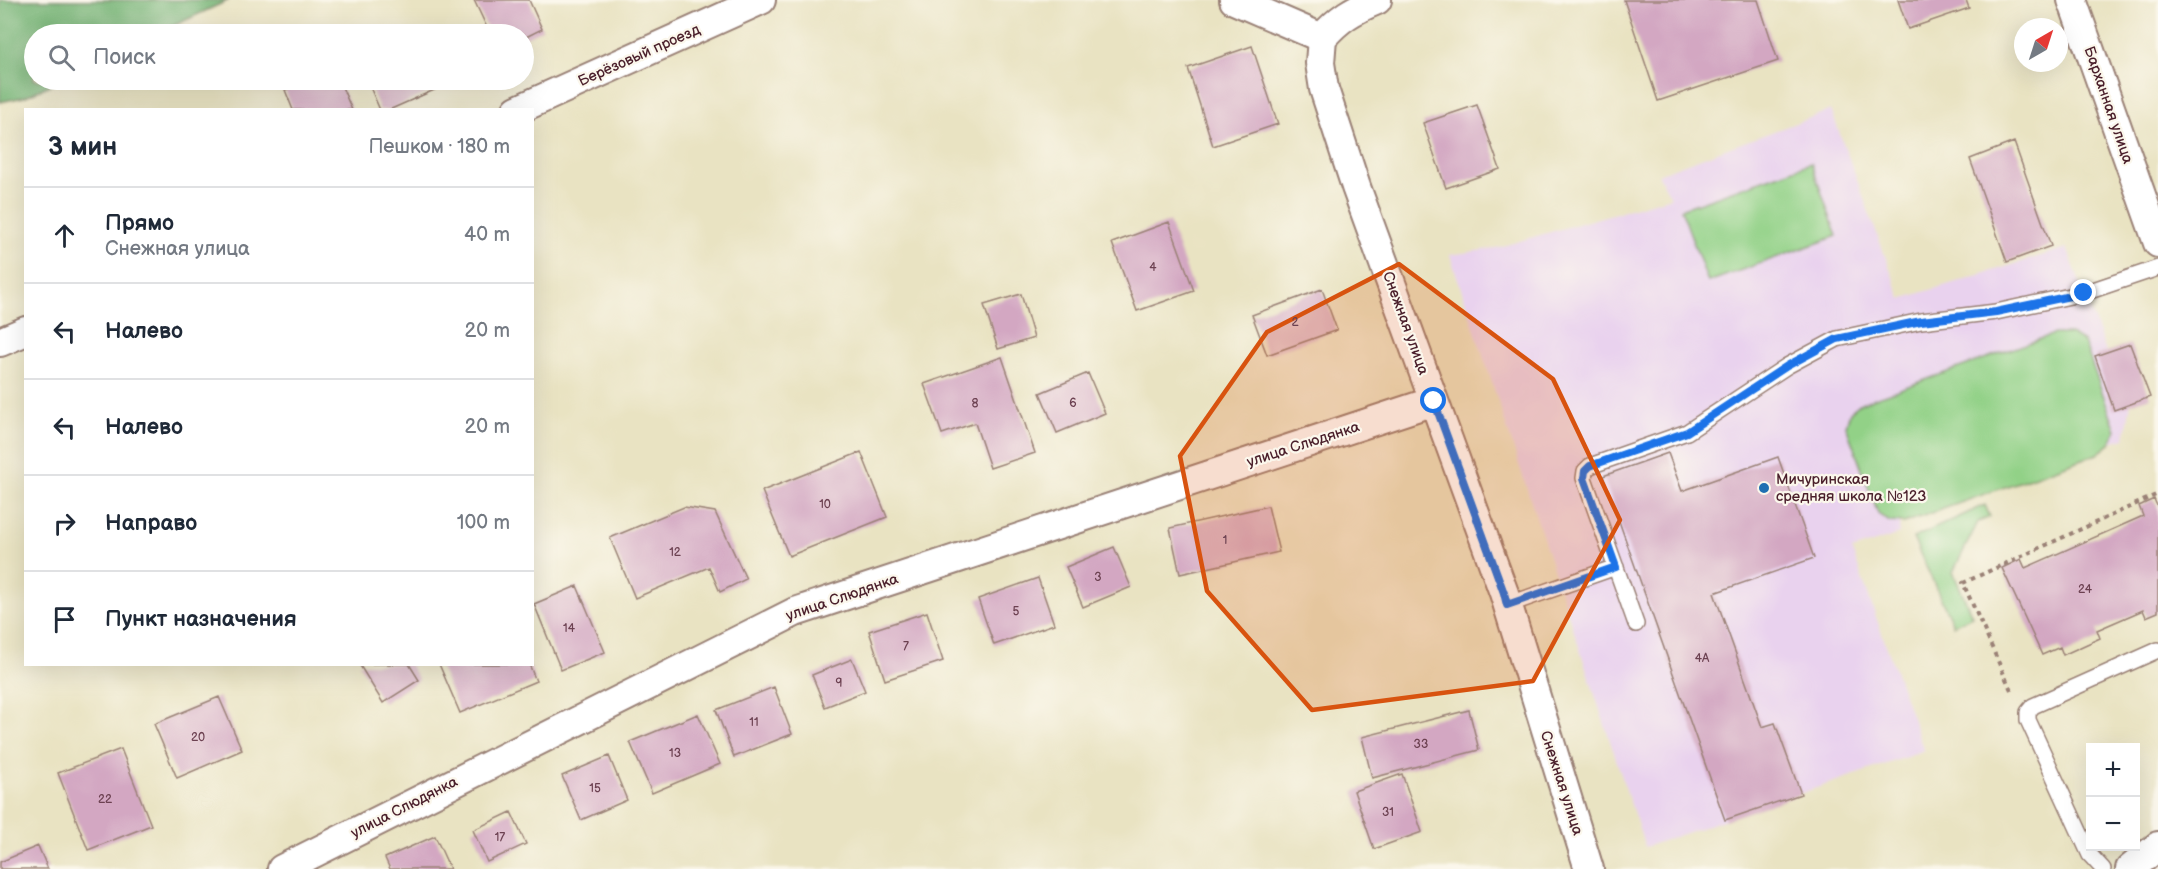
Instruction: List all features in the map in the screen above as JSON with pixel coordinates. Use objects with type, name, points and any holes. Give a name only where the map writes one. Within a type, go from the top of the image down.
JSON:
[{"type":"street","name":"Берёзовый проезд","points":[[521,108],[761,0]]},
{"type":"street","points":[[1234,0],[1322,38],[1336,21],[1377,0]]},
{"type":"street","name":"Барханная улица","points":[[2072,0],[2158,243]]},
{"type":"street","name":"Снежная улица","points":[[1322,38],[1320,63],[1324,89],[1356,187],[1504,593],[1589,869]]},
{"type":"street","points":[[0,342],[24,332]]},
{"type":"street","name":"улица Слюдянка","points":[[282,869],[795,612],[1434,401]]},
{"type":"street","points":[[2130,869],[2158,846]]},
{"type":"lane","points":[[1636,624],[1584,478],[1585,471],[1590,466],[1687,432],[1787,366],[1837,339],[1921,321],[1996,312],[2084,293],[2158,268]]},
{"type":"lane","points":[[1507,605],[1616,567]]},
{"type":"lane","points":[[2103,869],[2090,855],[2028,720],[2028,712],[2033,706],[2158,650]]},
{"type":"path","points":[[2028,712],[2012,693],[1963,583],[2158,494]]},
{"type":"highlighted area","points":[[1399,264],[1553,379],[1620,520],[1533,681],[1312,710],[1207,591],[1180,456],[1267,332]]},
{"type":"shaded area","name":"Мичуринская средняя школа №123","points":[[1831,110],[1901,299],[2067,248],[2106,352],[2096,356],[2131,403],[2125,438],[2111,442],[2097,454],[1904,523],[1900,522],[1899,534],[1852,550],[1924,751],[1645,847],[1450,255],[1496,248],[1671,197],[1658,174]]},
{"type":"green space","points":[[0,0],[229,0],[177,24],[24,24],[24,90],[39,90],[24,97],[0,102]]},
{"type":"green space","points":[[1811,163],[1837,236],[1708,282],[1681,209]]},
{"type":"green space","points":[[2054,334],[2070,334],[2084,342],[2116,430],[2110,444],[2097,454],[1904,523],[1890,522],[1878,514],[1846,426],[1850,412],[1861,403]]},
{"type":"green space","points":[[1985,505],[1990,517],[1978,522],[1953,572],[1972,616],[1953,625],[1913,538]]},
{"type":"building","points":[[474,0],[529,0],[542,29],[534,33],[534,24],[485,24]]},
{"type":"building","points":[[1624,0],[1758,0],[1778,61],[1658,101]]},
{"type":"building","points":[[1898,0],[1966,0],[1969,8],[1908,29]]},
{"type":"building","points":[[1252,46],[1278,124],[1213,146],[1188,68]]},
{"type":"building","points":[[285,90],[343,90],[351,108],[292,108]]},
{"type":"building","points":[[371,90],[434,90],[394,108],[379,108]]},
{"type":"building","points":[[1477,105],[1500,169],[1446,188],[1423,123]]},
{"type":"building","points":[[2014,142],[2051,246],[2007,262],[1970,159]]},
{"type":"building","points":[[1169,222],[1194,291],[1137,311],[1112,243]]},
{"type":"building","points":[[1322,289],[1337,330],[1267,355],[1252,315]]},
{"type":"building","points":[[1021,294],[1034,338],[998,349],[984,305]]},
{"type":"building","points":[[2130,344],[2150,397],[2114,410],[2095,356]]},
{"type":"building","points":[[1002,357],[1035,453],[990,468],[975,423],[942,434],[924,384]]},
{"type":"building","points":[[1088,373],[1105,413],[1057,433],[1040,393]]},
{"type":"building","points":[[861,452],[887,517],[789,556],[762,491]]},
{"type":"building","points":[[1668,453],[1682,491],[1778,457],[1814,558],[1714,593],[1762,727],[1775,723],[1801,794],[1725,820],[1603,476]]},
{"type":"building","points":[[2154,499],[2158,508],[2158,612],[2146,617],[2143,610],[2097,630],[2100,638],[2063,655],[2060,647],[2042,655],[2002,568],[2021,559],[2025,568],[2143,516],[2139,506]]},
{"type":"building","points":[[1268,506],[1279,552],[1180,574],[1170,528]]},
{"type":"building","points":[[684,507],[715,512],[746,579],[720,592],[709,567],[635,598],[610,538]]},
{"type":"building","points":[[1114,547],[1131,587],[1083,607],[1066,567]]},
{"type":"building","points":[[1038,578],[1054,624],[994,645],[978,599]]},
{"type":"building","points":[[577,586],[605,652],[561,670],[534,604]]},
{"type":"building","points":[[927,612],[943,661],[885,680],[869,631]]},
{"type":"building","points":[[852,659],[865,691],[825,707],[812,675]]},
{"type":"building","points":[[360,666],[410,666],[419,680],[383,703]]},
{"type":"building","points":[[440,666],[530,666],[536,681],[460,713]]},
{"type":"building","points":[[774,687],[792,734],[734,757],[716,710]]},
{"type":"building","points":[[219,697],[242,750],[177,778],[154,724]]},
{"type":"building","points":[[1469,710],[1479,750],[1372,778],[1362,737]]},
{"type":"building","points":[[698,714],[720,764],[652,793],[630,742]]},
{"type":"building","points":[[121,749],[151,825],[88,850],[58,773]]},
{"type":"building","points":[[609,756],[627,800],[581,820],[562,776]]},
{"type":"building","points":[[1402,774],[1422,832],[1374,849],[1354,791]]},
{"type":"building","points":[[511,812],[526,844],[487,862],[473,830]]},
{"type":"building","points":[[435,836],[450,869],[390,869],[385,858]]},
{"type":"building","points":[[38,846],[48,869],[0,869],[0,862]]},
{"type":"place","name":"Мичуринская средняя школа №123","points":[[1764,488]]},
{"type":"route","points":[[1434,401],[1507,605],[1616,567],[1584,478],[1585,471],[1590,466],[1687,432],[1787,366],[1837,339],[1921,321],[1996,312],[2084,293]]}]
